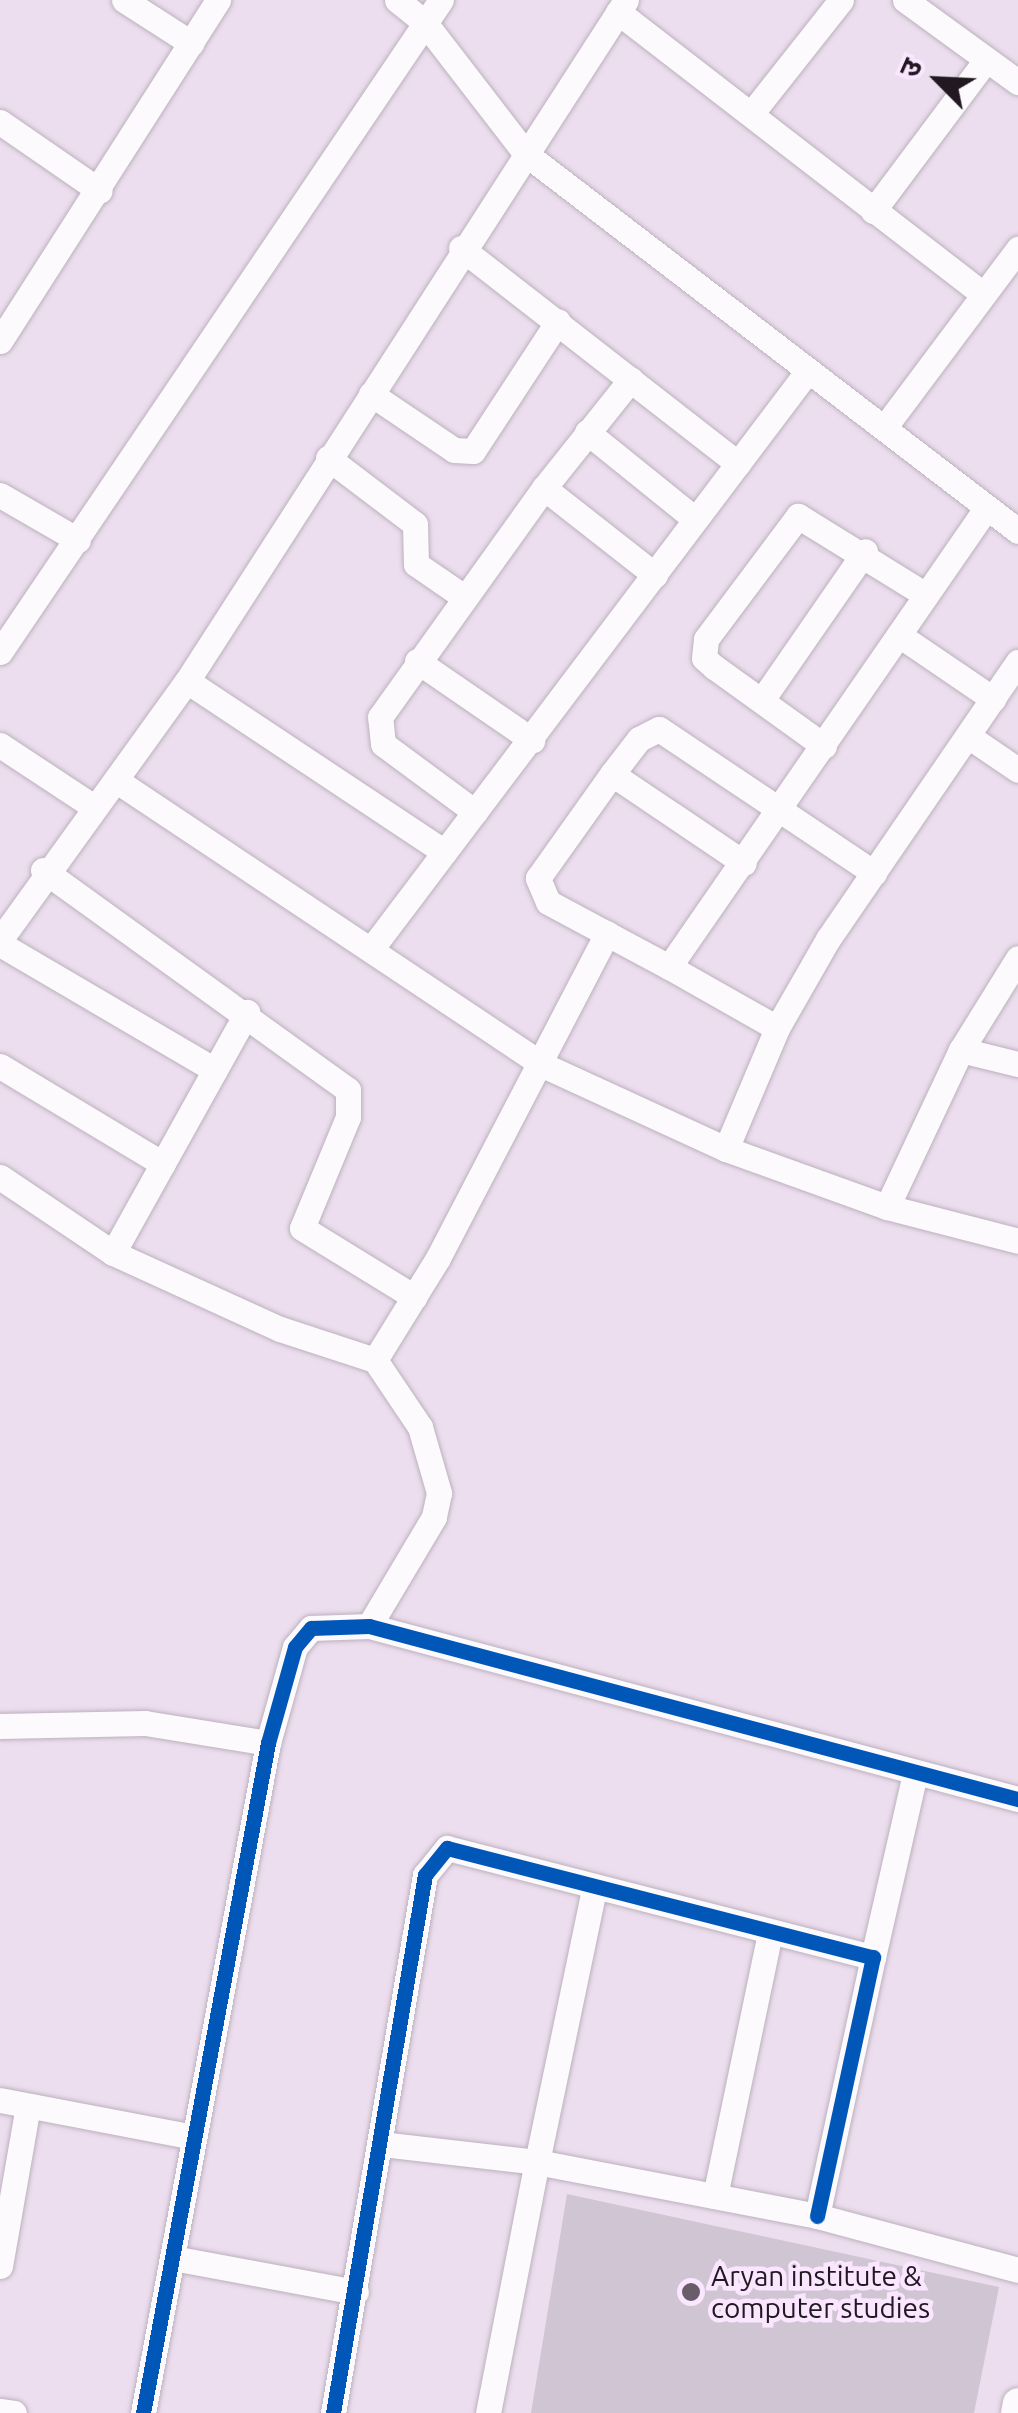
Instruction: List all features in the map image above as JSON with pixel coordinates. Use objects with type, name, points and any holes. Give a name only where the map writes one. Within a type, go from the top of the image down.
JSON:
[{"type":"street","points":[[124,0],[191,43]]},
{"type":"street","points":[[0,340],[9,308],[100,191],[218,0]]},
{"type":"street","points":[[397,0],[425,24],[526,154],[1018,531]]},
{"type":"street","points":[[0,652],[441,0]]},
{"type":"street","points":[[752,114],[841,0]]},
{"type":"street","points":[[906,0],[1018,82]]},
{"type":"street","points":[[215,1070],[0,942],[43,870],[117,781],[187,681],[461,248],[622,6],[873,211],[983,294]]},
{"type":"street","points":[[873,211],[986,60]]},
{"type":"street","points":[[0,122],[100,191]]},
{"type":"street","points":[[461,248],[738,464]]},
{"type":"street","points":[[884,428],[1018,250]]},
{"type":"street","points":[[371,394],[454,450],[474,450],[558,322]]},
{"type":"street","points":[[372,948],[807,372]]},
{"type":"street","points":[[475,812],[383,744],[380,717],[544,488],[630,379]]},
{"type":"street","points":[[587,432],[695,519]]},
{"type":"street","points":[[328,458],[415,524],[416,564],[464,597]]},
{"type":"street","points":[[544,488],[655,574]]},
{"type":"street","points":[[0,495],[78,540]]},
{"type":"street","points":[[670,967],[986,507]]},
{"type":"street","points":[[824,746],[704,658],[706,639],[798,516],[865,551],[926,595]]},
{"type":"street","points":[[762,700],[865,551]]},
{"type":"street","points":[[898,635],[993,699]]},
{"type":"street","points":[[418,662],[532,740]]},
{"type":"street","points":[[726,1148],[777,1028],[874,873],[1018,662]]},
{"type":"street","points":[[187,681],[444,852]]},
{"type":"street","points":[[777,1028],[537,890],[612,774],[639,739],[659,729],[874,873]]},
{"type":"street","points":[[968,736],[1018,770]]},
{"type":"street","points":[[0,744],[94,807]]},
{"type":"street","points":[[612,774],[744,863]]},
{"type":"street","points":[[117,781],[542,1064],[726,1148],[887,1207],[1018,1240]]},
{"type":"street","points":[[43,870],[340,1082],[351,1100],[302,1228],[414,1297]]},
{"type":"street","points":[[375,1360],[414,1297],[542,1064],[606,933]]},
{"type":"street","points":[[887,1207],[961,1050],[1018,958]]},
{"type":"street","points":[[112,1253],[247,1012]]},
{"type":"street","points":[[961,1050],[1018,1064]]},
{"type":"street","points":[[0,1066],[162,1164]]},
{"type":"street","points":[[0,1177],[112,1253],[280,1328],[375,1360],[420,1427],[438,1493],[434,1516],[369,1626]]},
{"type":"street","points":[[143,2413],[268,1743],[303,1638],[332,1623],[369,1626],[1018,1800]]},
{"type":"street","points":[[0,1726],[145,1723],[268,1743]]},
{"type":"street","points":[[818,2216],[915,1774]]},
{"type":"street","points":[[333,2413],[434,1856],[466,1847],[594,1888],[874,1957]]},
{"type":"street","points":[[488,2413],[594,1888]]},
{"type":"street","points":[[715,2196],[770,1932]]},
{"type":"street","points":[[0,2100],[194,2137]]},
{"type":"street","points":[[0,2266],[28,2106]]},
{"type":"street","points":[[382,2144],[537,2162],[818,2216],[1018,2270]]},
{"type":"street","points":[[173,2258],[356,2292]]},
{"type":"street","points":[[1016,2413],[1018,2403]]},
{"type":"street","points":[[0,2410],[14,2413]]},
{"type":"building","name":"Aryan institute & computer studies","points":[[567,2194],[999,2287],[974,2413],[531,2413]]},
{"type":"cycle path","points":[[143,2413],[268,1743],[295,1647],[311,1628],[369,1626],[1018,1799]]},
{"type":"cycle path","points":[[333,2413],[425,1875],[447,1848],[873,1957],[817,2216]]},
{"type":"place","name":"Aryan institute & computer studies","points":[[691,2292]]}]
